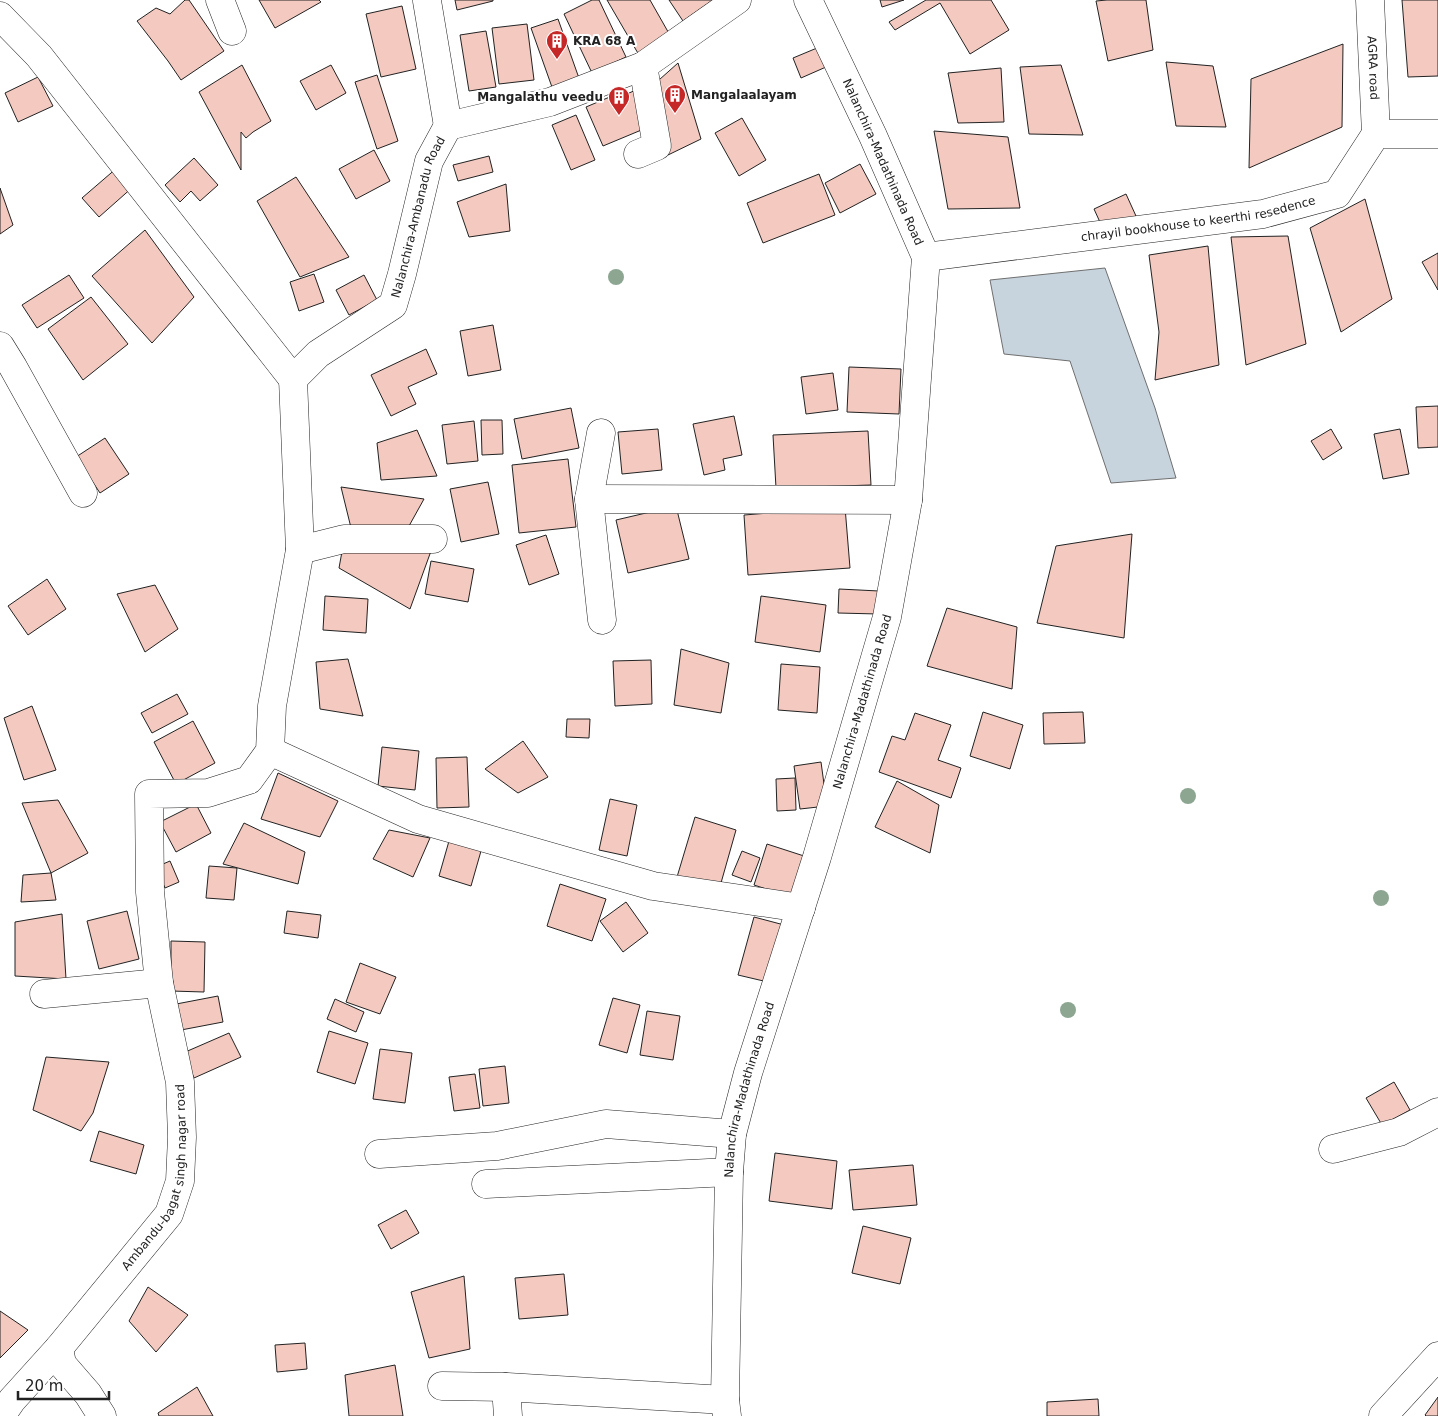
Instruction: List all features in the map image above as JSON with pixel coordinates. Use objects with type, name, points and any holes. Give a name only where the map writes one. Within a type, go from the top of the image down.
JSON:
[{"type":"street","points":[[220,0],[232,31]]},
{"type":"street","name":"Nalanchira-Ambanadu Road","points":[[293,379],[318,354],[393,305],[429,161],[448,126],[550,102],[643,66],[737,0]]},
{"type":"street","name":"Nalanchira-Madathinada Road","points":[[726,1408],[729,1172],[732,1134],[748,1073],[820,847],[887,617],[908,500],[926,257],[873,136],[808,0]]},
{"type":"street","name":"AGRA road","points":[[1370,0],[1376,134]]},
{"type":"street","points":[[427,1],[448,126]]},
{"type":"street","points":[[0,16],[39,56],[293,379],[300,550],[272,706],[270,751],[418,820],[652,886],[800,908]]},
{"type":"street","points":[[638,154],[657,146],[643,66]]},
{"type":"street","points":[[1376,134],[1438,134]]},
{"type":"street","name":"chrayil bookhouse to keerthi resedence","points":[[926,257],[1262,214],[1337,194],[1376,134]]},
{"type":"street","points":[[0,346],[83,493]]},
{"type":"street","points":[[600,433],[589,498],[602,620]]},
{"type":"street","points":[[589,498],[908,500]]},
{"type":"street","points":[[300,550],[344,539],[433,539]]},
{"type":"street","name":"Ambandu-bagat singh nagar road","points":[[1,1416],[12,1400],[59,1348],[168,1214],[180,1181],[182,1137],[180,1082],[159,983],[150,892],[150,794],[208,794],[249,780],[270,751]]},
{"type":"street","points":[[44,994],[159,983]]},
{"type":"street","points":[[1333,1149],[1399,1132],[1438,1112]]},
{"type":"street","points":[[378,1154],[497,1146],[606,1124],[732,1134]]},
{"type":"street","points":[[486,1184],[729,1172]]},
{"type":"street","points":[[59,1348],[62,1364],[88,1394],[102,1416]]},
{"type":"street","points":[[1383,1416],[1438,1356]]},
{"type":"street","points":[[442,1386],[506,1387],[726,1408]]},
{"type":"street","points":[[506,1387],[508,1416]]},
{"type":"shaded area","points":[[1105,268],[1155,408],[1176,478],[1111,483],[1070,361],[1004,354],[990,280]]},
{"type":"building","points":[[185,0],[189,0],[224,51],[181,80],[137,21],[156,8],[170,14]]},
{"type":"building","points":[[259,0],[319,0],[321,2],[275,28]]},
{"type":"building","points":[[455,0],[493,0],[493,1],[457,10]]},
{"type":"building","points":[[592,0],[599,0],[626,57],[592,73],[564,14]]},
{"type":"building","points":[[607,0],[650,0],[671,37],[639,55]]},
{"type":"building","points":[[669,0],[713,0],[683,21]]},
{"type":"building","points":[[880,0],[904,0],[882,7]]},
{"type":"building","points":[[926,0],[991,0],[1009,30],[970,54],[940,3],[895,30],[889,22]]},
{"type":"building","points":[[1146,0],[1153,50],[1108,61],[1096,1]]},
{"type":"building","points":[[1402,0],[1438,0],[1438,76],[1408,77]]},
{"type":"building","points":[[402,6],[416,69],[381,77],[366,14]]},
{"type":"building","name":"KRA 68 A","points":[[558,19],[580,81],[553,90],[531,28]]},
{"type":"building","points":[[527,24],[534,80],[499,84],[492,28]]},
{"type":"building","points":[[486,31],[496,87],[469,91],[460,35]]},
{"type":"building","points":[[1343,44],[1342,127],[1249,168],[1251,79]]},
{"type":"building","points":[[817,48],[826,67],[801,78],[793,58]]},
{"type":"building","points":[[1166,62],[1213,66],[1226,127],[1176,126]]},
{"type":"building","name":"Mangalaalayam","points":[[678,63],[701,139],[668,155],[650,88]]},
{"type":"building","points":[[242,65],[271,121],[246,138],[241,132],[241,170],[199,92]]},
{"type":"building","points":[[331,65],[346,93],[316,110],[300,81]]},
{"type":"building","points":[[1061,65],[1083,135],[1029,134],[1020,67]]},
{"type":"building","points":[[1001,68],[1004,122],[958,123],[948,73]]},
{"type":"building","points":[[377,75],[398,141],[377,149],[355,82]]},
{"type":"building","points":[[38,77],[53,106],[18,122],[5,93]]},
{"type":"building","name":"Mangalathu veedu","points":[[636,90],[651,126],[603,146],[586,107],[612,96],[613,100]]},
{"type":"building","points":[[576,115],[595,160],[571,170],[552,125]]},
{"type":"building","points":[[742,118],[766,160],[739,176],[715,133]]},
{"type":"building","points":[[934,131],[1008,137],[1020,208],[948,209]]},
{"type":"building","points":[[374,150],[390,181],[356,199],[339,169]]},
{"type":"building","points":[[489,156],[493,172],[458,181],[453,165]]},
{"type":"building","points":[[194,158],[218,185],[200,201],[191,191],[180,202],[165,185]]},
{"type":"building","points":[[860,164],[876,194],[840,213],[825,183]]},
{"type":"building","points":[[118,167],[134,186],[99,217],[82,198]]},
{"type":"building","points":[[819,174],[835,215],[763,243],[747,203]]},
{"type":"building","points":[[296,177],[349,257],[300,277],[257,201]]},
{"type":"building","points":[[506,184],[510,231],[469,237],[457,202]]},
{"type":"building","points":[[0,188],[13,225],[0,234]]},
{"type":"building","points":[[1126,194],[1136,216],[1104,231],[1094,209]]},
{"type":"building","points":[[1365,199],[1392,299],[1341,332],[1310,228]]},
{"type":"building","points":[[145,230],[194,297],[152,343],[92,276]]},
{"type":"building","points":[[1288,236],[1306,344],[1246,365],[1231,237]]},
{"type":"building","points":[[1208,246],[1219,365],[1155,380],[1159,332],[1149,255]]},
{"type":"building","points":[[1438,253],[1438,290],[1422,262]]},
{"type":"building","points":[[314,274],[324,302],[299,311],[290,282]]},
{"type":"building","points":[[69,275],[84,298],[37,328],[22,305]]},
{"type":"building","points":[[364,275],[377,300],[349,315],[336,290]]},
{"type":"building","points":[[91,297],[128,344],[83,380],[48,329]]},
{"type":"building","points":[[493,325],[501,370],[468,376],[460,331]]},
{"type":"building","points":[[426,349],[437,374],[408,387],[416,404],[391,416],[371,375]]},
{"type":"building","points":[[849,367],[901,369],[899,414],[847,412]]},
{"type":"building","points":[[833,373],[838,410],[806,414],[801,377]]},
{"type":"building","points":[[1438,406],[1438,447],[1418,448],[1416,407]]},
{"type":"building","points":[[571,408],[579,448],[522,459],[514,419]]},
{"type":"building","points":[[734,416],[742,455],[723,459],[725,470],[704,475],[693,424]]},
{"type":"building","points":[[481,420],[502,420],[503,454],[482,455]]},
{"type":"building","points":[[474,421],[478,461],[447,464],[442,425]]},
{"type":"building","points":[[658,429],[662,470],[622,474],[618,432]]},
{"type":"building","points":[[1331,429],[1342,448],[1323,460],[1311,441]]},
{"type":"building","points":[[1400,429],[1409,474],[1383,479],[1374,434]]},
{"type":"building","points":[[417,430],[437,476],[381,480],[377,443]]},
{"type":"building","points":[[868,431],[871,485],[776,488],[773,435]]},
{"type":"building","points":[[105,438],[129,474],[100,493],[76,457]]},
{"type":"building","points":[[568,459],[576,527],[519,533],[512,465]]},
{"type":"building","points":[[488,482],[499,534],[461,542],[450,489]]},
{"type":"building","points":[[341,487],[424,499],[409,526],[353,536]]},
{"type":"building","points":[[676,506],[689,559],[628,573],[616,520]]},
{"type":"building","points":[[845,507],[850,568],[748,575],[744,515]]},
{"type":"building","points":[[1132,534],[1124,638],[1037,623],[1056,546]]},
{"type":"building","points":[[546,535],[559,574],[529,585],[516,545]]},
{"type":"building","points":[[343,546],[431,551],[410,609],[339,568]]},
{"type":"building","points":[[431,561],[474,569],[468,602],[425,594]]},
{"type":"building","points":[[47,579],[66,609],[28,635],[8,606]]},
{"type":"building","points":[[155,585],[178,629],[145,652],[117,594]]},
{"type":"building","points":[[839,589],[879,591],[878,614],[838,613]]},
{"type":"building","points":[[325,596],[368,599],[366,633],[323,630]]},
{"type":"building","points":[[761,596],[826,605],[820,652],[755,642]]},
{"type":"building","points":[[947,608],[1017,627],[1012,689],[927,666]]},
{"type":"building","points":[[681,649],[729,663],[721,713],[674,705]]},
{"type":"building","points":[[348,659],[363,716],[320,709],[316,662]]},
{"type":"building","points":[[651,660],[652,704],[615,706],[613,661]]},
{"type":"building","points":[[781,664],[820,667],[817,713],[778,710]]},
{"type":"building","points":[[177,694],[188,714],[152,733],[141,713]]},
{"type":"building","points":[[32,706],[56,770],[24,780],[4,718]]},
{"type":"building","points":[[983,712],[1023,725],[1010,769],[970,756]]},
{"type":"building","points":[[1083,712],[1085,743],[1044,744],[1043,713]]},
{"type":"building","points":[[915,713],[951,725],[938,760],[961,768],[951,798],[879,772],[892,736],[905,740]]},
{"type":"building","points":[[567,719],[590,719],[589,738],[566,737]]},
{"type":"building","points":[[193,721],[215,763],[176,784],[154,742]]},
{"type":"building","points":[[523,741],[548,777],[518,793],[485,769]]},
{"type":"building","points":[[382,747],[419,751],[415,790],[378,786]]},
{"type":"building","points":[[467,757],[469,807],[437,808],[436,758]]},
{"type":"building","points":[[821,762],[827,806],[800,809],[794,766]]},
{"type":"building","points":[[278,773],[338,801],[320,837],[261,819]]},
{"type":"building","points":[[795,778],[796,810],[777,811],[776,779]]},
{"type":"building","points":[[897,781],[939,805],[930,853],[875,827]]},
{"type":"building","points":[[610,799],[637,805],[627,856],[599,850]]},
{"type":"building","points":[[58,800],[88,853],[51,873],[22,803]]},
{"type":"building","points":[[196,804],[211,833],[176,852],[160,822]]},
{"type":"building","points":[[695,817],[736,830],[719,890],[677,877]]},
{"type":"building","points":[[244,823],[305,852],[298,884],[223,864]]},
{"type":"building","points":[[389,830],[430,838],[413,877],[373,859]]},
{"type":"building","points":[[449,841],[481,851],[471,886],[439,876]]},
{"type":"building","points":[[767,844],[804,856],[791,897],[754,885]]},
{"type":"building","points":[[742,851],[760,858],[751,882],[732,875]]},
{"type":"building","points":[[170,861],[179,882],[165,888],[156,867]]},
{"type":"building","points":[[209,866],[237,868],[234,900],[206,898]]},
{"type":"building","points":[[51,873],[56,900],[21,902],[23,875]]},
{"type":"building","points":[[560,884],[606,899],[592,941],[547,926]]},
{"type":"building","points":[[626,902],[648,933],[623,952],[600,921]]},
{"type":"building","points":[[127,911],[139,959],[99,969],[87,921]]},
{"type":"building","points":[[287,911],[321,915],[318,938],[284,933]]},
{"type":"building","points":[[62,914],[66,979],[15,976],[15,922]]},
{"type":"building","points":[[754,917],[788,926],[772,983],[738,975]]},
{"type":"building","points":[[171,941],[205,942],[204,992],[171,991]]},
{"type":"building","points":[[360,963],[396,977],[380,1014],[346,1002]]},
{"type":"building","points":[[218,996],[223,1022],[181,1030],[171,1005]]},
{"type":"building","points":[[613,998],[640,1005],[627,1053],[599,1045]]},
{"type":"building","points":[[335,999],[364,1012],[356,1032],[327,1019]]},
{"type":"building","points":[[647,1011],[680,1016],[673,1060],[640,1055]]},
{"type":"building","points":[[329,1031],[368,1043],[355,1084],[317,1072]]},
{"type":"building","points":[[229,1033],[241,1057],[194,1078],[183,1053]]},
{"type":"building","points":[[380,1049],[412,1053],[405,1103],[373,1099]]},
{"type":"building","points":[[46,1057],[109,1062],[93,1113],[81,1131],[33,1110]]},
{"type":"building","points":[[505,1066],[509,1103],[483,1106],[479,1069]]},
{"type":"building","points":[[475,1074],[480,1108],[454,1111],[449,1077]]},
{"type":"building","points":[[1394,1082],[1410,1110],[1382,1125],[1366,1098]]},
{"type":"building","points":[[99,1131],[144,1145],[136,1174],[90,1161]]},
{"type":"building","points":[[775,1153],[837,1161],[832,1209],[769,1201]]},
{"type":"building","points":[[913,1165],[917,1205],[853,1210],[849,1170]]},
{"type":"building","points":[[406,1210],[419,1233],[391,1249],[378,1225]]},
{"type":"building","points":[[863,1226],[911,1238],[900,1284],[852,1273]]},
{"type":"building","points":[[564,1274],[568,1315],[519,1319],[515,1278]]},
{"type":"building","points":[[464,1276],[470,1349],[429,1358],[411,1292]]},
{"type":"building","points":[[148,1287],[188,1315],[156,1352],[129,1321]]},
{"type":"building","points":[[0,1311],[28,1330],[0,1358]]},
{"type":"building","points":[[305,1343],[307,1369],[277,1372],[275,1345]]},
{"type":"building","points":[[395,1365],[403,1416],[349,1416],[345,1375]]},
{"type":"building","points":[[197,1387],[213,1416],[159,1416],[158,1413]]},
{"type":"building","points":[[1438,1397],[1438,1416],[1426,1416],[1425,1415]]},
{"type":"building","points":[[1098,1399],[1099,1416],[1047,1416],[1047,1402]]},
{"type":"place","name":"KRA 68 A","points":[[557,60]]},
{"type":"place","name":"Mangalaalayam","points":[[675,114]]},
{"type":"place","name":"Mangalathu veedu","points":[[619,116]]}]
